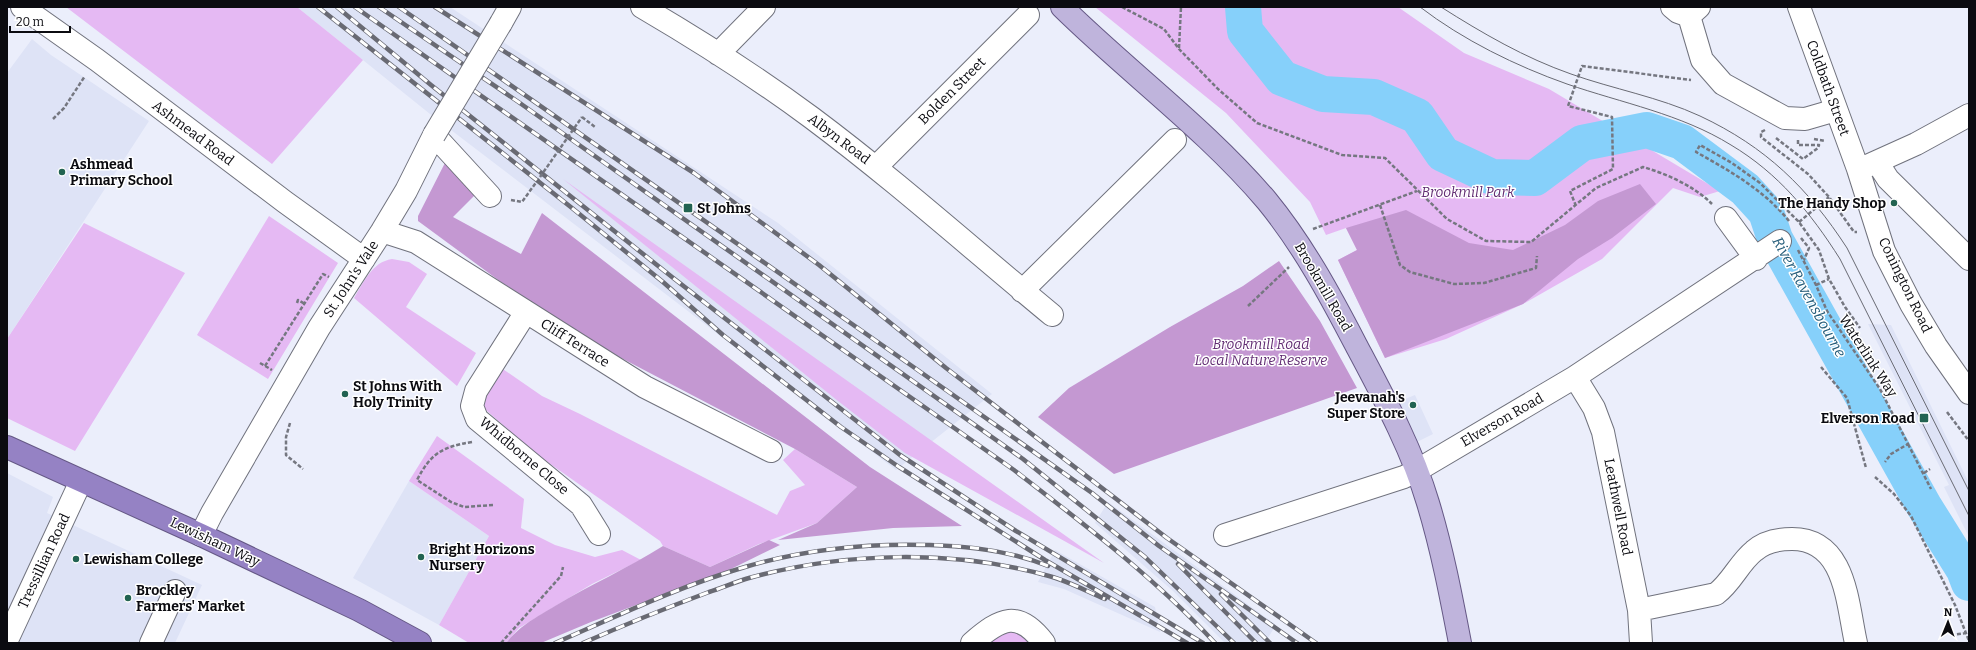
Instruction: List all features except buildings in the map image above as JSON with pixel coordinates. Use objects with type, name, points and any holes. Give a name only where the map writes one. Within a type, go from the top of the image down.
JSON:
[{"type":"highway","name":"Lewisham Way","points":[[7,447],[201,535],[371,616],[420,643]]},
{"type":"main road","name":"Brookmill Road","points":[[1062,7],[1103,47],[1191,124],[1234,166],[1267,201],[1294,237],[1322,280],[1369,369],[1416,471],[1428,503],[1440,547],[1460,643]]},
{"type":"street","name":"Ashmead Road","points":[[22,7],[97,60],[285,202],[364,259]]},
{"type":"street","name":"Albyn Road","points":[[642,7],[718,54],[811,117],[876,167],[1052,316]]},
{"type":"street","points":[[718,54],[764,7]]},
{"type":"street","name":"Coldbath Street","points":[[1799,7],[1836,110],[1868,165],[1888,179],[1969,259]]},
{"type":"street","points":[[1687,10],[1702,60],[1723,84],[1785,118],[1805,119],[1836,110]]},
{"type":"street","name":"St. John's Vale","points":[[201,535],[212,513],[319,328],[406,191],[434,135],[506,15]]},
{"type":"street","name":"Bolden Street","points":[[876,167],[1028,15]]},
{"type":"street","points":[[1868,165],[1916,144],[1969,115]]},
{"type":"street","points":[[434,135],[490,196]]},
{"type":"street","points":[[1022,291],[1175,140]]},
{"type":"street","name":"Conington Road","points":[[1868,165],[1884,251],[1911,304],[1936,346],[1969,393]]},
{"type":"street","points":[[1722,213],[1756,259]]},
{"type":"street","name":"Cliff Terrace","points":[[382,231],[416,242],[645,387],[771,451]]},
{"type":"street","name":"Elverson Road","points":[[1225,535],[1404,477],[1416,471],[1576,377],[1777,244]]},
{"type":"street","name":"Whidborne Close","points":[[526,312],[476,391],[472,406],[477,419],[581,504],[600,534]]},
{"type":"street","name":"Leathwell Road","points":[[1576,377],[1600,419],[1639,610],[1641,643]]},
{"type":"street","name":"Tressillian Road","points":[[7,640],[81,481]]},
{"type":"street","points":[[1639,610],[1716,594],[1725,587],[1755,550],[1769,543],[1783,539],[1798,539],[1819,546],[1829,553],[1837,565],[1842,578],[1856,643]]},
{"type":"street","points":[[150,643],[175,591]]},
{"type":"street","points":[[972,643],[992,626],[1017,620],[1024,622],[1044,643]]},
{"type":"path","points":[[1122,7],[1164,30],[1179,49],[1218,89],[1257,123],[1342,155],[1384,158],[1447,219],[1486,241],[1530,242],[1576,206],[1596,188],[1643,167],[1657,171],[1702,194],[1722,213]]},
{"type":"path","points":[[1179,49],[1181,7]]},
{"type":"path","points":[[1576,206],[1570,191],[1613,169],[1612,117],[1568,106],[1582,66],[1723,84]]},
{"type":"path","points":[[53,119],[64,108],[87,72]]},
{"type":"path","points":[[522,202],[582,117],[595,127]]},
{"type":"path","points":[[1767,131],[1762,132],[1761,136],[1808,174],[1829,197],[1850,227]]},
{"type":"path","points":[[1773,136],[1803,159],[1818,148],[1818,145],[1798,144],[1797,140],[1800,139]]},
{"type":"path","points":[[1807,139],[1822,139],[1827,143]]},
{"type":"path","points":[[1786,218],[1760,191],[1732,172],[1696,152],[1700,145],[1732,163],[1760,183],[1799,222],[1819,250],[1829,279],[1845,307],[1860,328]]},
{"type":"path","points":[[1294,237],[1417,191]]},
{"type":"path","points":[[1799,222],[1829,197]]},
{"type":"path","points":[[1380,205],[1400,265],[1410,272],[1454,284],[1484,284],[1536,268],[1536,256]]},
{"type":"path","name":"Waterlink Way","points":[[1809,248],[1804,260],[1820,297],[1836,327],[1880,389],[1931,489]]},
{"type":"path","points":[[1248,306],[1293,264]]},
{"type":"path","points":[[265,366],[323,274]]},
{"type":"path","points":[[1816,285],[1829,279]]},
{"type":"path","points":[[297,303],[298,300],[310,307]]},
{"type":"path","points":[[1821,367],[1847,398],[1866,468]]},
{"type":"path","points":[[1947,412],[1969,441]]},
{"type":"path","points":[[291,421],[286,437],[286,455],[303,469]]},
{"type":"path","points":[[475,442],[456,445],[435,454],[423,469],[417,480],[451,502],[464,507],[492,505]]},
{"type":"path","points":[[1885,462],[1891,454],[1908,444]]},
{"type":"path","points":[[1924,473],[1930,469]]},
{"type":"path","points":[[1874,477],[1894,494],[1911,516],[1955,605],[1969,641]]},
{"type":"path","points":[[501,643],[561,576],[563,567]]},
{"type":"path","points":[[1951,635],[1966,633]]},
{"type":"shaded area","points":[[297,7],[450,7],[778,223],[992,394],[896,470],[430,114]]},
{"type":"shaded area","name":"Ashmead Primary School","points":[[32,39],[51,55],[149,121],[7,339],[7,73]]},
{"type":"shaded area","points":[[1868,324],[1891,325],[1969,483],[1969,537],[1944,487],[1949,485]]},
{"type":"shaded area","points":[[1415,395],[1433,434],[1415,443],[1398,402]]},
{"type":"shaded area","name":"Lewisham College","points":[[7,473],[53,497],[47,513],[202,585],[175,643],[7,643]]},
{"type":"shaded area","name":"Bright Horizons Nursery","points":[[409,481],[489,536],[439,625],[353,578]]},
{"type":"shaded area","points":[[1108,502],[1276,625],[1266,641],[1264,643],[1225,643],[1173,591],[1095,523]]},
{"type":"shaded area","points":[[1055,550],[1155,607],[1160,632],[1064,589],[1038,582]]},
{"type":"green space","points":[[66,7],[297,7],[363,60],[272,164]]},
{"type":"green space","name":"Brookmill Park","points":[[1095,7],[1398,7],[1464,53],[1549,89],[1720,191],[1700,197],[1673,188],[1602,259],[1523,304],[1446,339],[1385,358],[1338,260],[1357,250],[1346,228],[1326,235],[1310,202],[1226,113]]},
{"type":"green space","points":[[450,153],[477,193],[453,217],[521,254],[542,213],[870,467],[962,526],[893,528],[778,540],[817,523],[857,487],[795,449],[604,349],[501,282],[418,221],[418,216]]},
{"type":"green space","points":[[563,179],[1104,563],[905,453],[838,401]]},
{"type":"green space","points":[[1640,184],[1656,204],[1612,238],[1578,259],[1523,304],[1385,358],[1338,260],[1357,250],[1346,228],[1406,210],[1469,243],[1513,250],[1565,225],[1598,201]]},
{"type":"green space","points":[[269,216],[338,263],[268,379],[197,335]]},
{"type":"green space","points":[[84,223],[185,273],[75,451],[7,418],[7,339]]},
{"type":"green space","points":[[392,259],[409,262],[427,274],[406,307],[476,353],[457,386],[354,298],[365,279],[374,268],[385,261]]},
{"type":"green space","name":"Brookmill Road Local Nature Reserve","points":[[1279,261],[1320,321],[1357,388],[1114,474],[1038,417],[1069,388],[1170,327],[1243,286]]},
{"type":"green space","points":[[497,365],[542,396],[777,515],[790,491],[805,485],[783,460],[795,449],[857,487],[817,523],[759,544],[710,567],[663,546],[660,541],[536,454],[478,403]]},
{"type":"green space","points":[[437,436],[524,499],[521,528],[555,545],[595,557],[622,550],[641,560],[592,584],[519,628],[506,643],[469,643],[439,625],[489,536],[409,481]]},
{"type":"green space","points":[[769,540],[780,545],[729,570],[591,622],[541,643],[506,643],[517,631],[534,618],[663,546],[710,567]]},
{"type":"green space","points":[[1017,629],[1036,643],[990,643],[1005,631]]},
{"type":"waterway","name":"River Ravensbourne","points":[[1243,7],[1245,31],[1282,78],[1323,94],[1374,97],[1417,116],[1443,154],[1492,177],[1535,178],[1582,143],[1647,130],[1682,142],[1745,189],[1766,212],[1775,239],[1924,506],[1964,570],[1969,583]]},
{"type":"tram line","points":[[1420,7],[1472,41],[1509,60],[1567,84],[1651,110],[1692,125],[1731,145],[1764,168],[1805,210],[1840,259],[1969,516]]},
{"type":"tram line","points":[[1441,7],[1520,53],[1554,68],[1652,98],[1700,116],[1745,141],[1784,171],[1817,206],[1847,248],[1969,491]]},
{"type":"railway","points":[[318,7],[572,208],[663,282],[723,335],[841,427],[899,467],[1045,560],[1187,643]]},
{"type":"railway","points":[[337,7],[431,85],[672,277],[900,455],[1016,531],[1203,643]]},
{"type":"railway","points":[[355,7],[1014,470],[1118,552],[1168,596],[1215,643]]},
{"type":"railway","points":[[379,7],[517,101],[1023,459],[1145,557],[1234,643]]},
{"type":"railway","points":[[399,7],[1092,493],[1159,546],[1297,643]]},
{"type":"railway","points":[[435,7],[694,173],[819,265],[946,368],[1167,538],[1316,643]]},
{"type":"railway","points":[[555,643],[697,583],[768,561],[837,548],[883,545],[975,548],[1005,553],[1048,566]]},
{"type":"railway","points":[[583,643],[677,604],[749,578],[785,569],[860,559],[899,557],[937,558],[975,561],[1012,567],[1056,578],[1105,599]]},
{"type":"railway","points":[[1178,564],[1256,643]]},
{"type":"railway","points":[[1221,594],[1270,643]]},
{"type":"place","name":"Ashmead Primary School","points":[[62,172]]},
{"type":"place","name":"The Handy Shop","points":[[1894,203]]},
{"type":"place","name":"St Johns","points":[[688,208]]},
{"type":"place","name":"St Johns With Holy Trinity","points":[[345,394]]},
{"type":"place","name":"Jeevanah's Super Store","points":[[1413,405]]},
{"type":"place","name":"Elverson Road","points":[[1924,418]]},
{"type":"place","name":"Bright Horizons Nursery","points":[[421,557]]},
{"type":"place","name":"Lewisham College","points":[[76,559]]},
{"type":"place","name":"Brockley Farmers' Market","points":[[128,598]]}]
